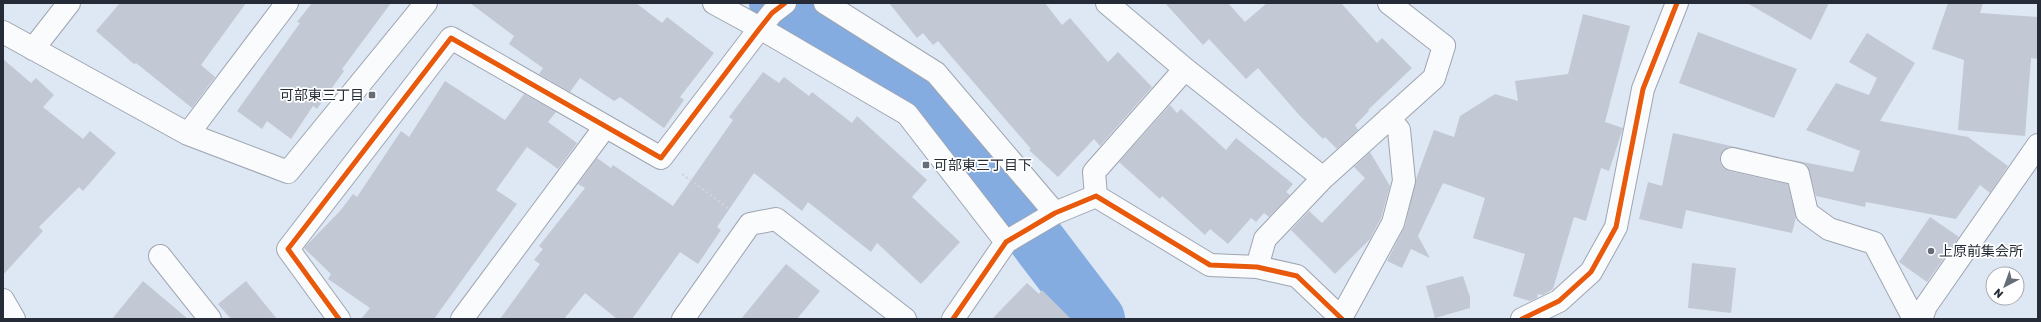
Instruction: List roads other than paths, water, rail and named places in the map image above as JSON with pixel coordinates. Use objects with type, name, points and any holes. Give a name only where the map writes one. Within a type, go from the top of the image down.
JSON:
[{"type":"street","points":[[33,49],[70,3]]},
{"type":"street","points":[[188,134],[287,3]]},
{"type":"street","points":[[3,32],[188,134],[288,172],[426,3]]},
{"type":"street","points":[[714,3],[773,15],[907,114],[1031,227]]},
{"type":"street","points":[[825,3],[936,73],[1031,227]]},
{"type":"street","points":[[1107,3],[1185,68],[1323,178]]},
{"type":"street","points":[[1257,267],[1265,239],[1323,178],[1434,78],[1444,46],[1389,3]]},
{"type":"street","points":[[1522,319],[1559,302],[1590,272],[1616,227],[1643,89],[1677,3]]},
{"type":"street","points":[[339,319],[288,249],[451,38],[661,158],[773,15]]},
{"type":"street","points":[[1096,196],[1094,172],[1185,68]]},
{"type":"street","points":[[1096,196],[1210,265],[1257,267],[1297,276],[1342,318],[1393,223],[1404,180],[1399,130],[1389,118]]},
{"type":"street","points":[[462,319],[605,127]]},
{"type":"street","points":[[1921,319],[1926,306],[2038,145]]},
{"type":"street","points":[[1732,159],[1798,174],[1807,213],[1829,229],[1874,243],[1914,319]]},
{"type":"street","points":[[953,319],[1031,227],[1096,196]]},
{"type":"street","points":[[683,319],[750,224],[776,219],[905,319]]},
{"type":"street","points":[[160,256],[210,319]]},
{"type":"street","points":[[3,300],[14,319]]},
{"type":"waterway","points":[[777,3],[917,82],[1097,319]]},
{"type":"place","name":"可部東三丁目","points":[[372,95]]},
{"type":"place","name":"可部東三丁目下","points":[[926,165]]},
{"type":"place","name":"上原前集会所","points":[[1931,251]]}]
